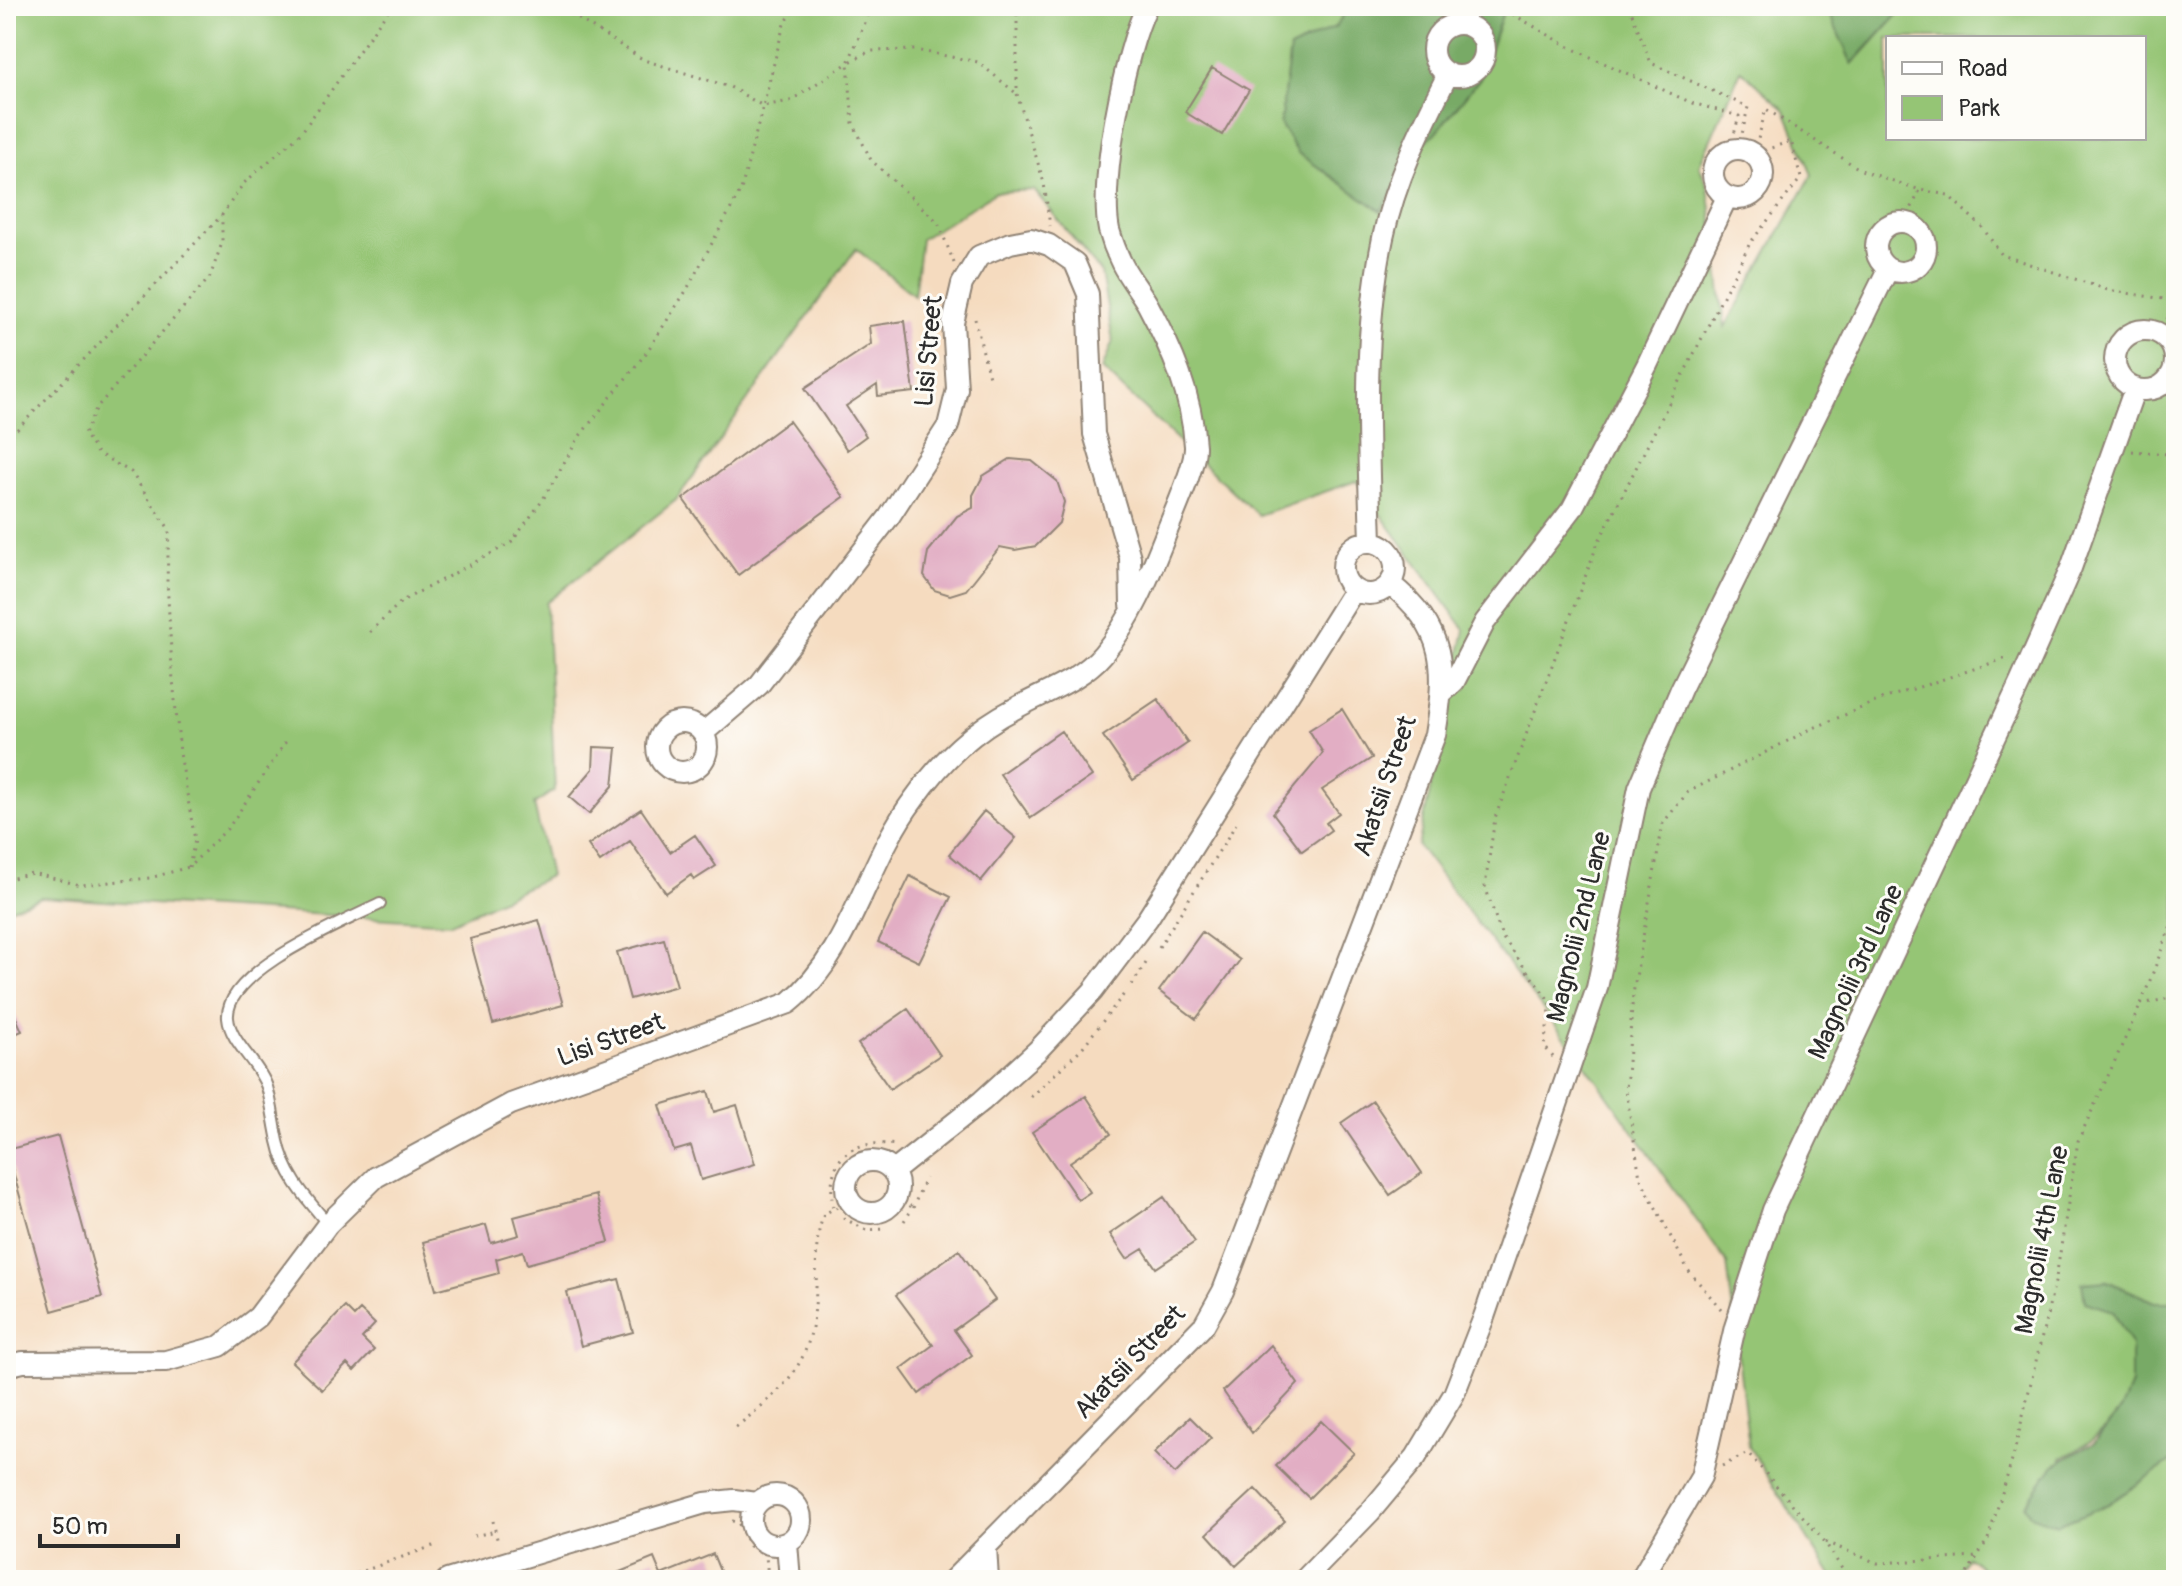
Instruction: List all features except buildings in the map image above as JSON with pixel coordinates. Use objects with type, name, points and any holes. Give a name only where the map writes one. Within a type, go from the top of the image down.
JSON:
[{"type":"street","name":"Lisi Street","points":[[6,1366],[23,1362],[166,1361],[220,1346],[258,1317],[328,1224],[376,1177],[511,1104],[789,1003],[813,984],[842,936],[885,841],[913,799],[958,744],[1014,709],[1070,681],[1102,656],[1143,593],[1196,451],[1188,393],[1109,231],[1107,196],[1137,27],[1147,6]]},
{"type":"street","points":[[1469,16],[1480,35],[1483,59],[1465,76],[1448,74],[1437,64],[1434,41],[1469,16]]},
{"type":"street","points":[[1371,542],[1367,404],[1373,300],[1384,235],[1408,157],[1448,74]]},
{"type":"street","points":[[1741,151],[1763,168],[1762,184],[1751,197],[1727,197],[1715,185],[1713,168],[1723,154],[1741,151]]},
{"type":"street","points":[[1442,693],[1454,682],[1485,622],[1572,509],[1647,365],[1727,197]]},
{"type":"street","points":[[1905,222],[1923,236],[1923,259],[1904,272],[1888,269],[1877,255],[1877,238],[1888,225],[1905,222]]},
{"type":"street","name":"Lisi Street","points":[[703,733],[759,685],[889,517],[948,426],[957,389],[953,323],[962,284],[979,256],[1031,239],[1049,245]]},
{"type":"street","points":[[1049,245],[1075,263],[1088,294],[1094,434],[1130,557],[1131,610]]},
{"type":"street","name":"Magnolii 2nd Lane","points":[[1304,1580],[1370,1512],[1407,1468],[1454,1394],[1490,1302],[1597,988],[1639,788],[1681,689],[1888,269]]},
{"type":"street","points":[[2139,330],[2158,333],[2172,347],[2174,367],[2163,384],[2145,390],[2135,388],[2126,383],[2116,367],[2117,348],[2139,330]]},
{"type":"street","name":"Magnolii 3rd Lane","points":[[1640,1580],[1701,1477],[1735,1327],[1773,1210],[2071,568],[2135,388]]},
{"type":"street","points":[[1371,542],[1384,547],[1393,557],[1395,571],[1390,584],[1369,594],[1354,590],[1344,574],[1347,555],[1353,547],[1371,542]]},
{"type":"street","name":"Akatsii Street","points":[[953,1580],[1204,1325],[1215,1308],[1435,735],[1442,693],[1439,653],[1415,603],[1390,584]]},
{"type":"street","points":[[893,1172],[982,1101],[1037,1051],[1093,991],[1148,918],[1354,590]]},
{"type":"street","points":[[870,1161],[887,1165],[893,1172],[898,1187],[886,1208],[870,1212],[842,1208],[846,1183],[854,1168],[870,1161]]},
{"type":"street","points":[[447,1580],[705,1503],[734,1500],[757,1503],[771,1495],[794,1502],[801,1524],[787,1543],[790,1580]]},
{"type":"street","points":[[757,1503],[751,1522],[756,1535],[767,1544],[787,1543]]},
{"type":"street","points":[[986,1546],[988,1580]]},
{"type":"lane","points":[[328,1224],[296,1186],[285,1164],[263,1074],[230,1028],[227,1015],[235,991],[284,953],[380,904]]},
{"type":"path","points":[[6,441],[222,215],[243,184],[301,133],[391,6]]},
{"type":"path","points":[[558,6],[644,60],[730,87],[763,106],[790,101],[870,51],[915,50],[978,62],[1017,94]]},
{"type":"path","points":[[370,632],[402,601],[511,543],[579,437],[646,353],[686,291],[741,190],[784,24],[798,6]]},
{"type":"path","points":[[872,6],[848,63],[853,123],[871,160],[938,222],[976,321],[990,381]]},
{"type":"path","points":[[1017,6],[1017,94],[1044,183],[1050,214],[1049,245]]},
{"type":"path","points":[[1499,6],[1571,48],[1679,97],[1739,116],[1741,151]]},
{"type":"path","points":[[1629,6],[1651,63],[1748,107],[1741,151]]},
{"type":"path","points":[[1741,151],[1766,109],[1861,170],[1920,190],[1948,195],[1982,227],[2002,255],[2108,290],[2176,304],[2158,333]]},
{"type":"path","points":[[1571,1061],[1554,1059],[1544,1046],[1551,1003],[1502,937],[1485,886],[1495,818],[1597,545],[1750,243],[1801,178],[1791,141],[1741,151]]},
{"type":"path","points":[[1905,222],[1920,190]]},
{"type":"path","points":[[189,867],[195,840],[180,753],[172,669],[167,580],[169,529],[131,472],[97,453],[84,434],[97,407],[210,277],[222,243],[222,215]]},
{"type":"path","points":[[2113,449],[2168,454],[2176,440]]},
{"type":"path","points":[[1735,1327],[1688,1270],[1640,1177],[1626,1090],[1633,994],[1663,823],[1688,792],[1809,730],[1880,700],[1972,672],[2036,646]]},
{"type":"path","points":[[6,880],[32,873],[80,885],[150,878],[189,867],[229,827],[289,737]]},
{"type":"path","points":[[1159,947],[1236,824]]},
{"type":"path","name":"Magnolii 4th Lane","points":[[1963,1580],[1988,1539],[2013,1457],[2053,1293],[2078,1141],[2141,1004],[2176,912]]},
{"type":"path","points":[[1132,985],[1146,963]]},
{"type":"path","points":[[1031,1097],[1082,1048],[1124,994]]},
{"type":"path","points":[[2141,1004],[2176,997]]},
{"type":"path","points":[[887,1229],[866,1230],[842,1208],[830,1182],[835,1169],[851,1148],[865,1143],[901,1144]]},
{"type":"path","points":[[904,1221],[925,1178]]},
{"type":"path","points":[[903,1201],[913,1208]]},
{"type":"path","points":[[736,1427],[791,1379],[810,1345],[817,1232],[824,1214],[842,1208]]},
{"type":"path","points":[[1701,1477],[1748,1453],[1825,1542],[1849,1580]]},
{"type":"path","points":[[722,1519],[738,1522],[749,1546],[766,1555],[768,1580]]},
{"type":"path","points":[[493,1521],[498,1543]]},
{"type":"path","points":[[474,1536],[496,1531]]},
{"type":"path","points":[[1825,1542],[1877,1563],[1977,1557]]},
{"type":"path","points":[[341,1579],[436,1545]]},
{"type":"green space","points":[[6,6],[1350,6],[1335,27],[1290,50],[1421,146],[1481,77],[1505,6],[1826,6],[1853,64],[1905,6],[2176,6],[2176,1039],[2167,1047],[2176,1060],[2176,1302],[2155,1302],[2107,1281],[2115,1316],[2131,1345],[2131,1383],[2118,1414],[2107,1427],[2062,1458],[2084,1513],[2108,1504],[2176,1458],[2176,1580],[1995,1580],[1968,1557],[1950,1580],[1834,1580],[1749,1447],[1727,1263],[1588,1068],[1418,846],[1465,630],[1356,481],[1258,515],[1102,369],[1113,341],[1101,273],[1034,190],[996,192],[921,239],[914,295],[856,249],[676,500],[546,603],[555,790],[534,804],[550,876],[451,923],[41,897],[6,910]],"holes":[[[1741,70],[1785,110],[1812,175],[1725,327],[1708,185],[1699,166]]]},
{"type":"green space","points":[[1350,6],[1505,6],[1481,77],[1421,146],[1381,211],[1298,153],[1280,124],[1290,49],[1335,27]]},
{"type":"green space","points":[[1826,6],[1905,6],[1852,64]]},
{"type":"green space","points":[[2107,1281],[2155,1302],[2176,1302],[2176,1458],[2108,1504],[2058,1525],[2030,1515],[2025,1505],[2053,1466],[2095,1442],[2120,1411],[2131,1385],[2131,1344],[2113,1311],[2085,1302],[2082,1283]]}]
